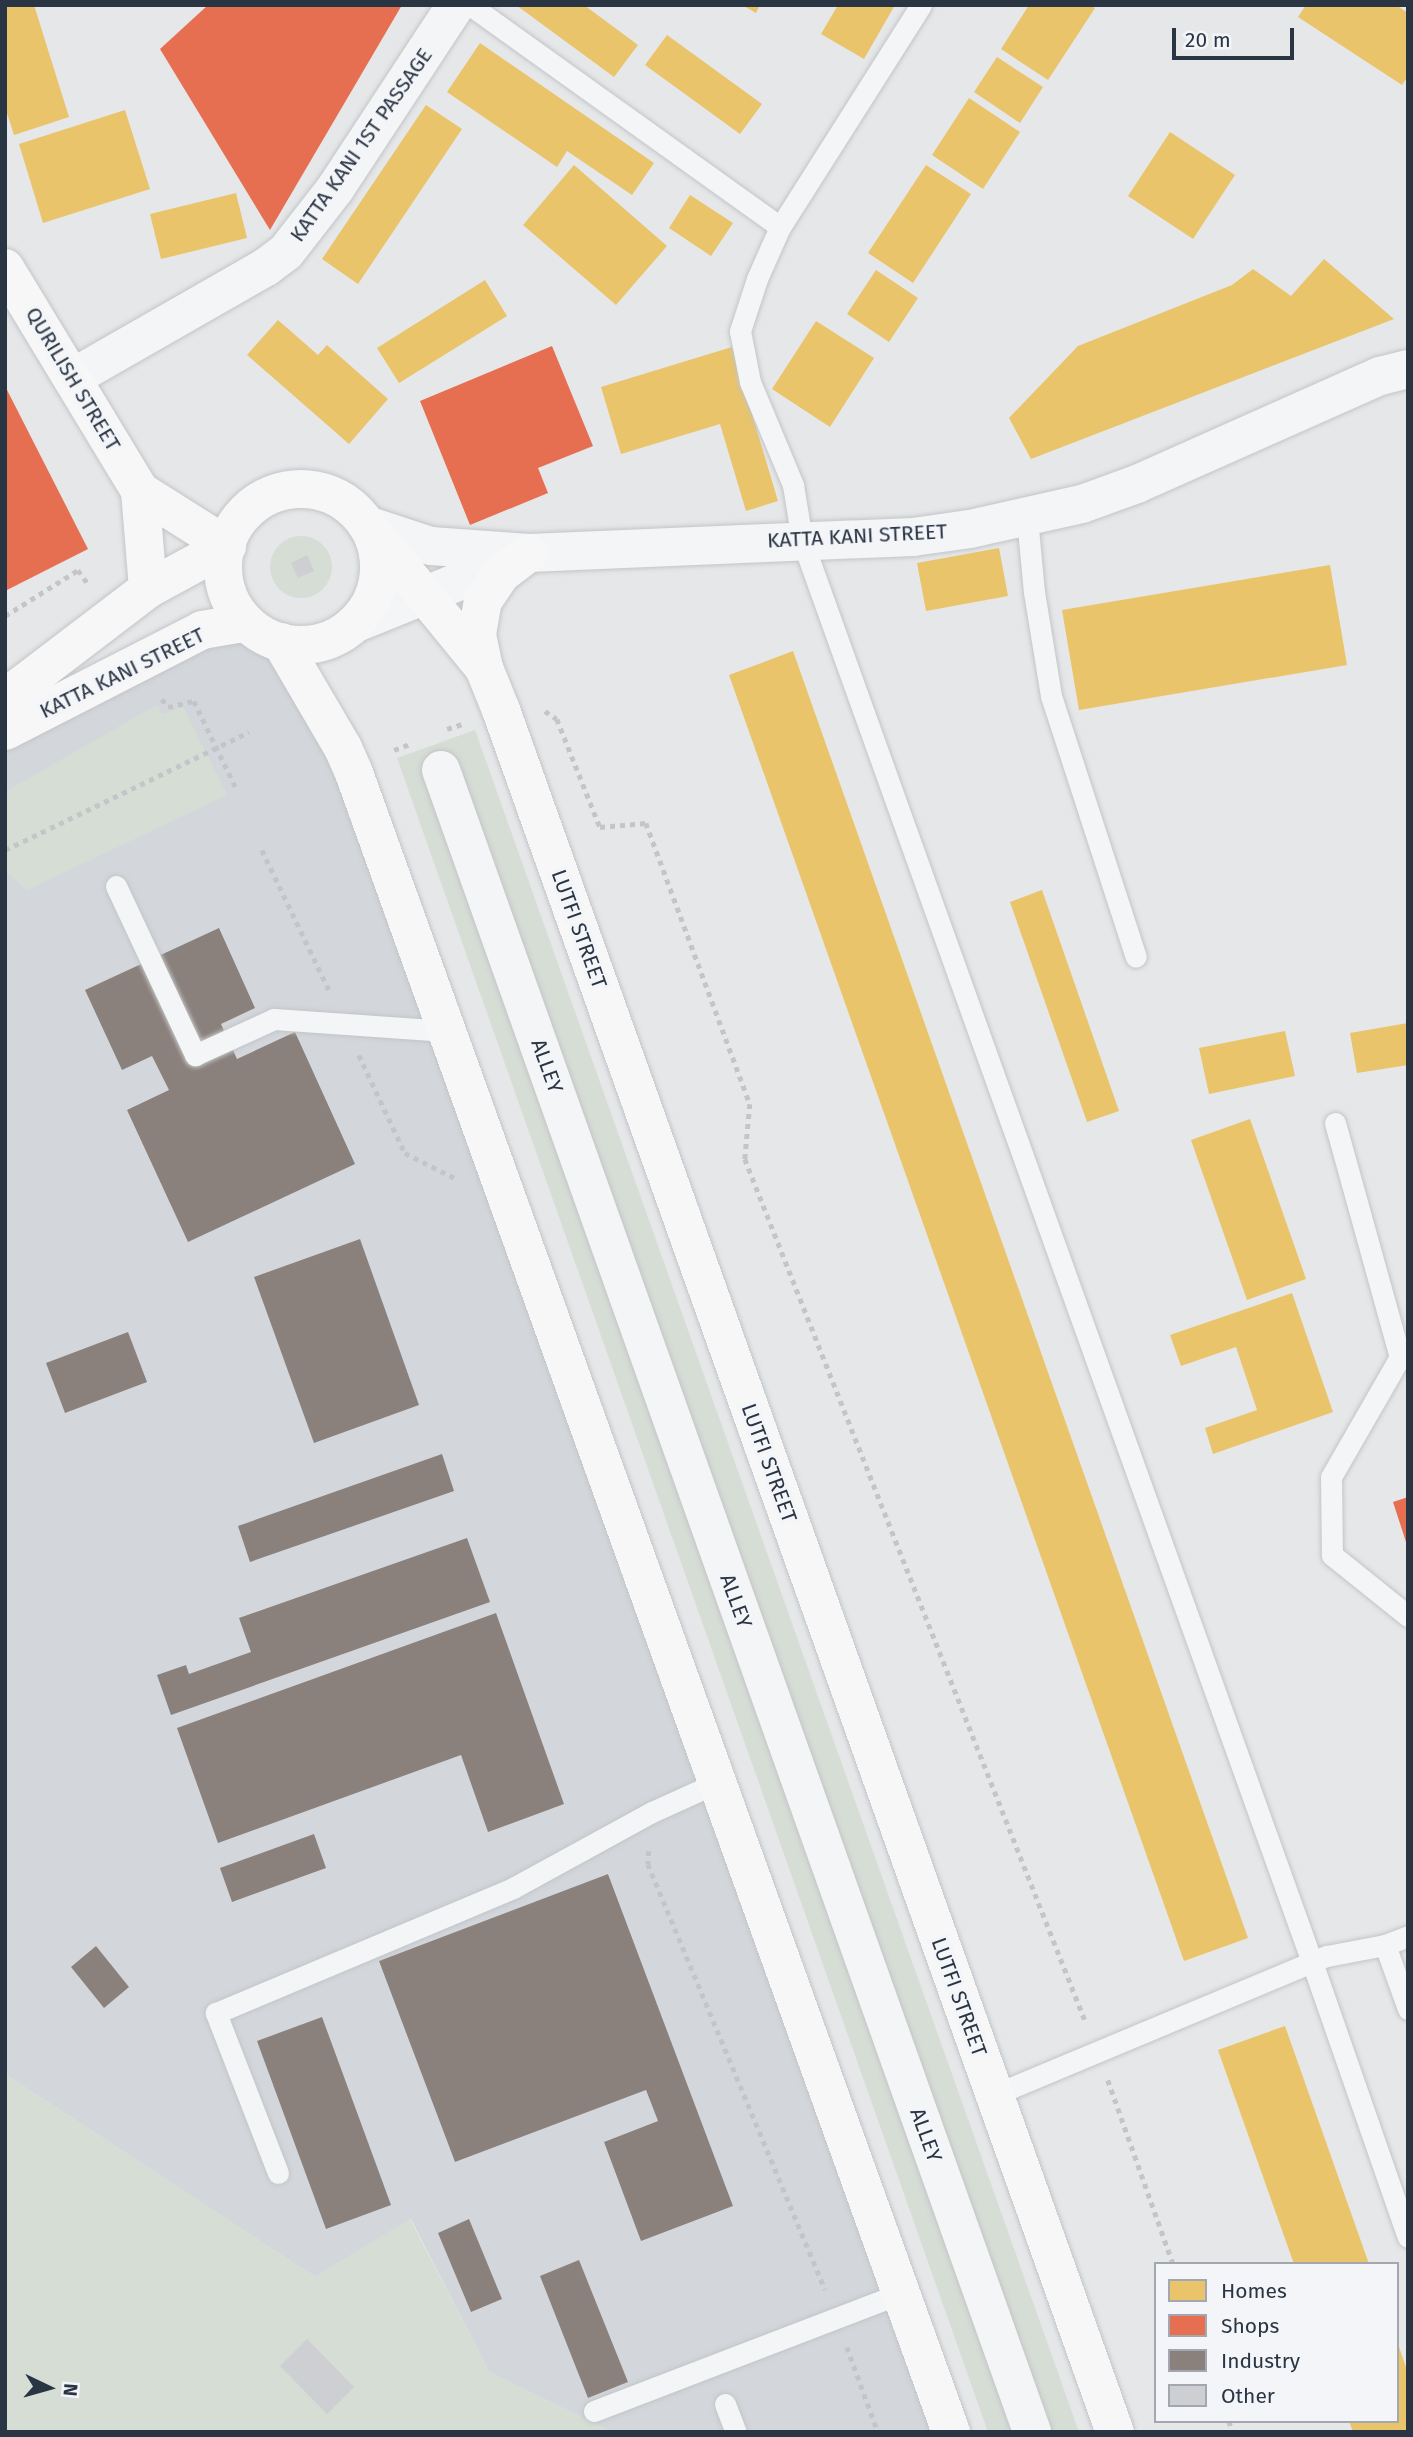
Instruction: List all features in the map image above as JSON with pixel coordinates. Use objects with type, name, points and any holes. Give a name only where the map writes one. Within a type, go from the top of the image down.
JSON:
[{"type":"main road","name":"QURILISH STREET","points":[[5,268],[140,491],[148,589]]},
{"type":"main road","points":[[287,490],[313,490],[338,498],[367,526],[377,551],[378,577],[370,602],[354,624],[320,643],[281,642],[243,623],[225,582],[227,546],[237,523],[254,505],[287,490]]},
{"type":"main road","name":"QURILISH STREET","points":[[140,491],[227,546]]},
{"type":"main road","name":"LUTFI STREET","points":[[367,526],[484,668],[501,710],[1115,2432]]},
{"type":"main road","name":"KATTA KANI STREET","points":[[5,698],[109,615],[148,589],[227,546]]},
{"type":"main road","points":[[484,668],[477,634],[483,601],[501,574],[529,553]]},
{"type":"main road","name":"KATTA KANI STREET","points":[[5,731],[202,630],[243,623]]},
{"type":"main road","points":[[281,642],[344,748],[354,773],[951,2432]]},
{"type":"street","name":"KATTA KANI 1ST PASSAGE","points":[[72,378],[266,267],[286,252],[335,189],[456,5]]},
{"type":"street","name":"KATTA KANI STREET","points":[[367,526],[431,546],[529,553],[913,537],[1027,519],[1082,504],[1137,484],[1380,376],[1408,369]]},
{"type":"street","name":"KATTA KANI STREET","points":[[354,624],[529,553]]},
{"type":"street","name":"ALLEY","points":[[441,770],[1032,2432]]},
{"type":"lane","points":[[470,5],[780,227]]},
{"type":"lane","points":[[921,5],[780,227],[757,279],[740,331],[750,382],[793,485],[802,540],[1408,2237]]},
{"type":"lane","points":[[1027,519],[1034,592],[1051,696],[1136,957]]},
{"type":"lane","points":[[116,886],[195,1055],[274,1019],[447,1031]]},
{"type":"lane","points":[[1335,1124],[1404,1358],[1331,1477],[1332,1555],[1408,1616]]},
{"type":"lane","points":[[278,2173],[216,2013],[513,1888],[652,1812],[718,1782]]},
{"type":"lane","points":[[994,2095],[1098,2054],[1312,1962],[1385,1945],[1408,1936]]},
{"type":"lane","points":[[1385,1945],[1408,2009]]},
{"type":"lane","points":[[594,2411],[902,2293]]},
{"type":"lane","points":[[724,2404],[736,2432]]},
{"type":"path","points":[[5,616],[78,570],[91,588]]},
{"type":"path","points":[[162,699],[168,708],[194,702],[236,788]]},
{"type":"path","points":[[539,706],[557,719],[600,827],[646,823],[750,1104],[745,1159],[1098,2054],[1172,2262]]},
{"type":"path","points":[[5,850],[250,732]]},
{"type":"path","points":[[262,850],[405,1153],[461,1181]]},
{"type":"path","points":[[652,1812],[648,1864],[837,2318],[878,2432]]},
{"type":"shaded area","points":[[295,536],[307,536],[323,545],[330,555],[330,579],[323,589],[307,598],[295,598],[284,593],[275,584],[270,573],[270,561],[275,550],[284,541]]},
{"type":"shaded area","points":[[259,633],[269,638],[343,748],[951,2432],[612,2432],[489,2372],[411,2219],[315,2277],[5,2074],[5,731],[167,647]],"holes":[[[608,1874],[733,2206],[642,2240],[604,2142],[658,2121],[646,2090],[455,2162],[380,1961]]]},
{"type":"shaded area","points":[[157,705],[162,714],[183,707],[227,795],[27,890],[5,871],[5,792]]},
{"type":"shaded area","points":[[475,730],[1079,2432],[988,2432],[397,758]]},
{"type":"shaded area","points":[[5,2074],[315,2277],[410,2219],[489,2372],[612,2432],[5,2432]]},
{"type":"building: Homes","points":[[5,5],[34,5],[69,117],[14,135],[5,107]]},
{"type":"building: Homes","points":[[516,5],[584,5],[638,45],[614,77]]},
{"type":"building: Homes","points":[[742,5],[760,5],[756,13]]},
{"type":"building: Homes","points":[[838,5],[895,5],[864,59],[821,34]]},
{"type":"building: Homes","points":[[1029,5],[1090,5],[1095,8],[1048,80],[1001,49]]},
{"type":"building: Homes","points":[[1306,5],[1396,5],[1408,13],[1408,76],[1402,85],[1298,17]]},
{"type":"building: Homes","points":[[667,35],[762,104],[740,134],[645,65]]},
{"type":"building: Homes","points":[[480,43],[654,163],[632,195],[567,151],[557,167],[447,92]]},
{"type":"building: Homes","points":[[997,57],[1043,87],[1020,123],[974,92]]},
{"type":"building: Homes","points":[[969,98],[1020,132],[983,189],[932,155]]},
{"type":"building: Homes","points":[[426,105],[462,129],[358,284],[322,259]]},
{"type":"building: Homes","points":[[125,110],[150,189],[43,223],[19,144]]},
{"type":"building: Homes","points":[[1170,132],[1235,175],[1193,239],[1128,196]]},
{"type":"building: Homes","points":[[574,165],[667,246],[616,305],[523,225]]},
{"type":"building: Homes","points":[[926,165],[971,194],[913,283],[868,253]]},
{"type":"building: Homes","points":[[236,193],[247,238],[161,259],[150,214]]},
{"type":"building: Homes","points":[[690,195],[733,223],[711,256],[669,228]]},
{"type":"building: Homes","points":[[1324,259],[1394,319],[1031,459],[1009,418],[1078,346],[1232,285],[1253,269],[1291,296]]},
{"type":"building: Homes","points":[[876,270],[918,298],[889,342],[847,314]]},
{"type":"building: Homes","points":[[485,280],[507,316],[399,383],[377,348]]},
{"type":"building: Homes","points":[[278,320],[318,355],[327,345],[388,399],[349,444],[247,355]]},
{"type":"building: Homes","points":[[816,321],[874,358],[830,427],[772,389]]},
{"type":"building: Homes","points":[[732,347],[778,501],[746,511],[720,424],[621,454],[601,387]]},
{"type":"building: Homes","points":[[999,548],[1008,596],[926,611],[917,563]]},
{"type":"building: Homes","points":[[1330,565],[1347,665],[1079,710],[1062,610]]},
{"type":"building: Homes","points":[[793,651],[1248,1938],[1184,1961],[729,675]]},
{"type":"building: Homes","points":[[1042,890],[1119,1111],[1087,1122],[1010,902]]},
{"type":"building: Homes","points":[[1408,1023],[1408,1065],[1357,1073],[1350,1033]]},
{"type":"building: Homes","points":[[1285,1031],[1295,1076],[1209,1094],[1199,1048]]},
{"type":"building: Homes","points":[[1250,1119],[1306,1279],[1247,1300],[1191,1140]]},
{"type":"building: Homes","points":[[1292,1293],[1333,1412],[1213,1454],[1205,1428],[1257,1410],[1236,1347],[1181,1366],[1170,1335]]},
{"type":"building: Homes","points":[[1285,2026],[1368,2262],[1293,2262],[1218,2050]]},
{"type":"building: Homes","points":[[1399,2347],[1408,2373],[1408,2432],[1353,2432],[1350,2423],[1399,2423]]},
{"type":"building: Shops","points":[[208,5],[402,5],[270,230],[160,49]]},
{"type":"building: Shops","points":[[552,346],[593,446],[538,468],[548,493],[470,525],[420,401]]},
{"type":"building: Shops","points":[[5,386],[88,549],[5,591]]},
{"type":"building: Shops","points":[[1408,1497],[1408,1545],[1407,1545],[1393,1502]]},
{"type":"building: Industry","points":[[219,928],[255,1008],[221,1024],[237,1059],[295,1032],[355,1164],[188,1242],[127,1110],[169,1090],[152,1056],[122,1070],[85,990]]},
{"type":"building: Industry","points":[[360,1239],[419,1405],[314,1443],[254,1277]]},
{"type":"building: Industry","points":[[128,1332],[147,1382],[65,1413],[46,1363]]},
{"type":"building: Industry","points":[[442,1454],[454,1491],[250,1562],[238,1526]]},
{"type":"building: Industry","points":[[467,1538],[490,1602],[171,1715],[157,1675],[186,1665],[189,1674],[251,1652],[239,1618]]},
{"type":"building: Industry","points":[[496,1613],[564,1804],[488,1832],[461,1755],[218,1843],[177,1728]]},
{"type":"building: Industry","points":[[314,1834],[326,1868],[232,1902],[220,1868]]},
{"type":"building: Industry","points":[[608,1874],[733,2206],[641,2241],[604,2142],[658,2121],[646,2090],[455,2162],[379,1961]]},
{"type":"building: Industry","points":[[96,1946],[129,1987],[104,2008],[71,1967]]},
{"type":"building: Industry","points":[[322,2017],[391,2205],[326,2229],[257,2041]]},
{"type":"building: Industry","points":[[469,2219],[502,2299],[471,2312],[438,2233]]},
{"type":"building: Industry","points":[[579,2260],[628,2382],[588,2398],[540,2276]]},
{"type":"building: Other","points":[[307,555],[314,571],[298,578],[291,563]]},
{"type":"building: Other","points":[[307,2339],[354,2387],[327,2414],[280,2366]]}]
